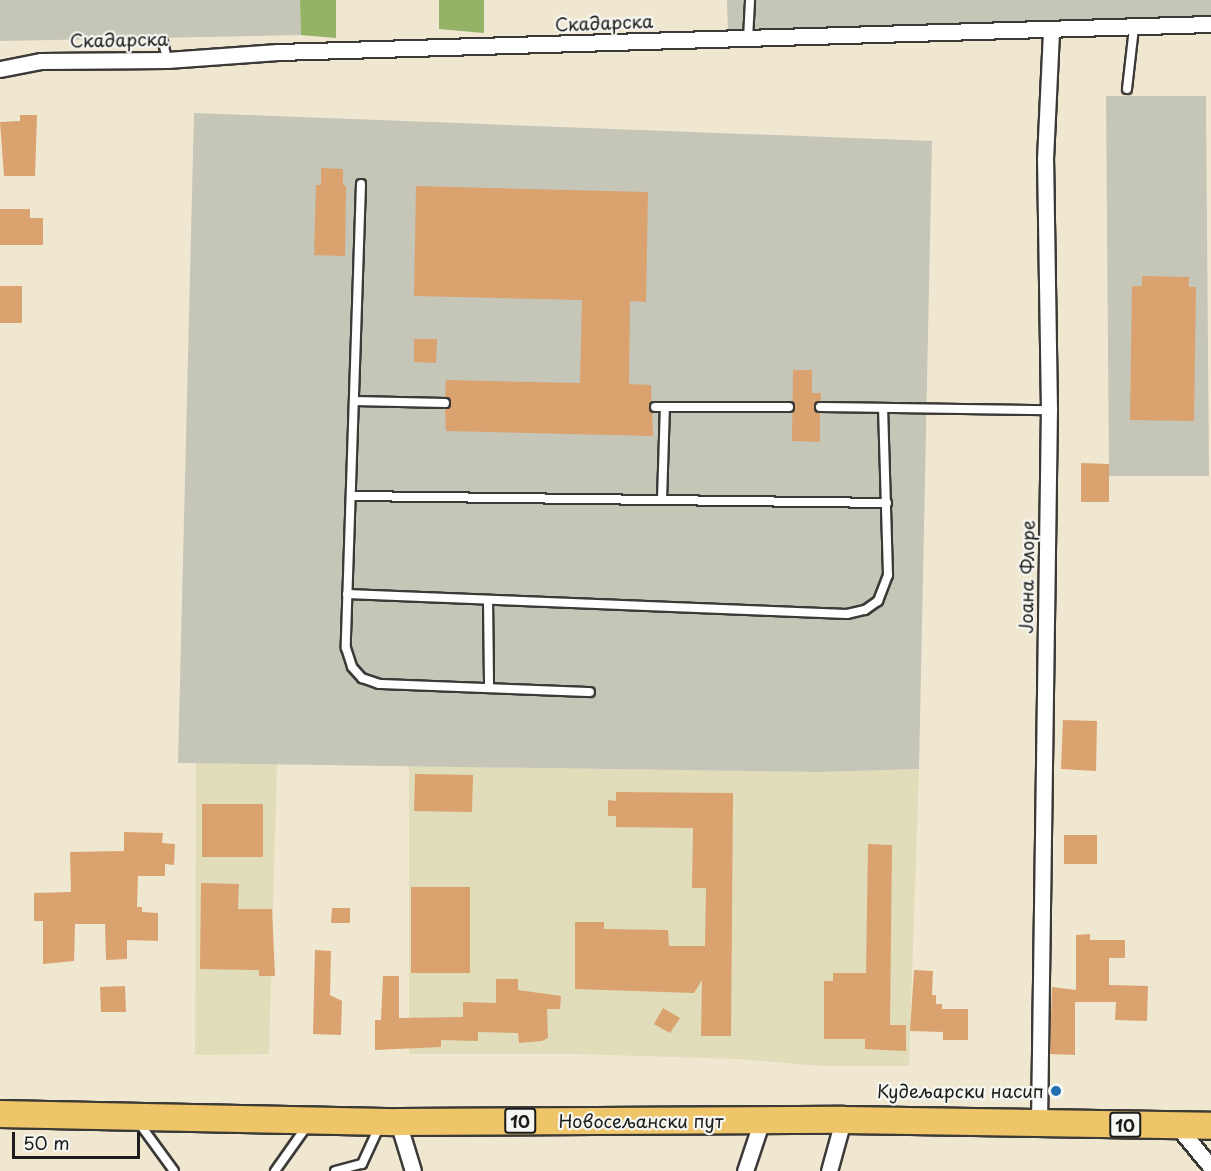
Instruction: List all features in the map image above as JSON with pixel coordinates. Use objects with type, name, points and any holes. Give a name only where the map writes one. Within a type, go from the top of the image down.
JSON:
[{"type":"main road","name":"Новосељански пут","points":[[0,1114],[390,1121],[843,1120],[1211,1126]]},
{"type":"street","name":"Скадарска","points":[[0,69],[41,61],[167,60],[278,52],[1051,31],[1211,24]]},
{"type":"street","name":"Јоана Флоре","points":[[1039,1123],[1048,410],[1045,159],[1051,31]]},
{"type":"street","points":[[745,1171],[762,1120]]},
{"type":"street","points":[[829,1171],[843,1120]]},
{"type":"street","points":[[390,1121],[413,1171]]},
{"type":"street","points":[[1177,1126],[1211,1167]]},
{"type":"lane","points":[[748,39],[750,0]]},
{"type":"lane","points":[[1127,88],[1134,28]]},
{"type":"lane","points":[[163,42],[167,60]]},
{"type":"lane","points":[[361,184],[353,496],[347,594],[346,648],[352,668],[362,678],[379,684],[590,692]]},
{"type":"lane","points":[[354,401],[445,403]]},
{"type":"lane","points":[[655,407],[789,407]]},
{"type":"lane","points":[[662,500],[665,407]]},
{"type":"lane","points":[[820,407],[1048,410]]},
{"type":"lane","points":[[347,594],[847,614],[872,605],[884,589],[888,575],[883,408]]},
{"type":"lane","points":[[353,496],[887,503]]},
{"type":"lane","points":[[488,600],[489,688]]},
{"type":"lane","points":[[135,1117],[174,1171]]},
{"type":"lane","points":[[275,1171],[313,1118]]},
{"type":"lane","points":[[335,1171],[362,1164],[390,1121]]},
{"type":"shaded area","points":[[0,0],[300,0],[301,35],[0,41]]},
{"type":"shaded area","points":[[727,0],[1211,0],[1211,19],[728,31]]},
{"type":"shaded area","points":[[1106,96],[1206,96],[1209,476],[1109,476]]},
{"type":"shaded area","points":[[194,113],[932,141],[919,769],[821,772],[178,763]]},
{"type":"shaded area","points":[[196,763],[277,764],[269,1054],[195,1055]]},
{"type":"shaded area","points":[[409,766],[821,772],[919,769],[909,1066],[822,1066],[738,1059],[578,1054],[409,1054]]},
{"type":"green space","points":[[300,0],[336,0],[336,38],[301,35]]},
{"type":"green space","points":[[439,0],[484,0],[484,33],[439,29]]},
{"type":"building","points":[[20,115],[37,115],[35,176],[4,176],[0,122],[20,121]]},
{"type":"building","points":[[321,168],[343,169],[343,185],[346,186],[345,256],[314,255],[316,185],[321,185]]},
{"type":"building","points":[[416,186],[648,192],[646,302],[630,301],[629,384],[651,385],[653,436],[446,431],[445,409],[451,404],[445,397],[446,380],[580,383],[582,300],[414,296]]},
{"type":"building","points":[[0,209],[30,209],[30,218],[43,218],[43,245],[0,245]]},
{"type":"building","points":[[1142,276],[1189,277],[1189,287],[1196,287],[1194,421],[1130,420],[1132,286],[1142,286]]},
{"type":"building","points":[[0,286],[22,286],[22,323],[0,323]]},
{"type":"building","points":[[414,339],[437,339],[436,363],[414,362]]},
{"type":"building","points":[[793,370],[812,370],[812,393],[821,393],[821,401],[814,406],[820,413],[820,442],[792,441]]},
{"type":"building","points":[[1081,463],[1109,464],[1109,502],[1081,502]]},
{"type":"building","points":[[1063,720],[1097,721],[1096,771],[1061,769]]},
{"type":"building","points":[[415,774],[473,775],[472,812],[414,811]]},
{"type":"building","points":[[616,792],[733,793],[731,1036],[701,1036],[702,980],[694,993],[575,989],[575,922],[604,922],[604,929],[668,930],[669,946],[705,946],[706,888],[692,888],[693,828],[616,827],[616,816],[608,816],[608,800],[616,801]]},
{"type":"building","points":[[202,804],[263,804],[263,857],[202,857]]},
{"type":"building","points":[[124,832],[163,833],[162,843],[175,844],[174,865],[165,864],[165,876],[138,876],[137,907],[142,907],[142,912],[158,913],[158,941],[127,940],[127,959],[106,960],[105,924],[75,924],[74,961],[43,964],[43,921],[34,921],[34,893],[71,892],[70,852],[124,851]]},
{"type":"building","points":[[1064,835],[1097,835],[1097,864],[1064,864]]},
{"type":"building","points":[[868,844],[892,845],[890,1025],[906,1025],[906,1051],[865,1049],[865,1039],[824,1039],[824,981],[833,981],[833,973],[866,973]]},
{"type":"building","points":[[201,883],[239,884],[238,909],[272,909],[275,976],[259,976],[259,970],[200,969]]},
{"type":"building","points":[[411,887],[470,887],[470,973],[411,973]]},
{"type":"building","points":[[332,908],[350,908],[350,923],[331,923]]},
{"type":"building","points":[[1090,934],[1090,940],[1125,940],[1125,958],[1109,958],[1109,985],[1148,986],[1147,1021],[1115,1020],[1116,1002],[1075,1002],[1075,1055],[1050,1054],[1052,987],[1076,990],[1076,935]]},
{"type":"building","points":[[315,950],[331,951],[330,995],[342,1001],[341,1035],[313,1034]]},
{"type":"building","points":[[914,970],[933,971],[932,995],[936,995],[936,1004],[942,1004],[942,1009],[968,1009],[968,1040],[943,1040],[943,1032],[910,1031]]},
{"type":"building","points":[[383,976],[399,976],[399,1018],[463,1017],[463,1002],[496,1003],[496,979],[518,979],[518,990],[561,996],[560,1009],[547,1009],[548,1038],[542,1041],[519,1043],[518,1033],[478,1032],[478,1041],[441,1040],[441,1047],[375,1050],[375,1020],[381,1020]]},
{"type":"building","points":[[125,986],[126,1012],[101,1012],[100,987]]},
{"type":"building","points":[[663,1008],[680,1018],[670,1033],[654,1024]]},
{"type":"place","name":"Кудељарски насип","points":[[1056,1091]]}]
